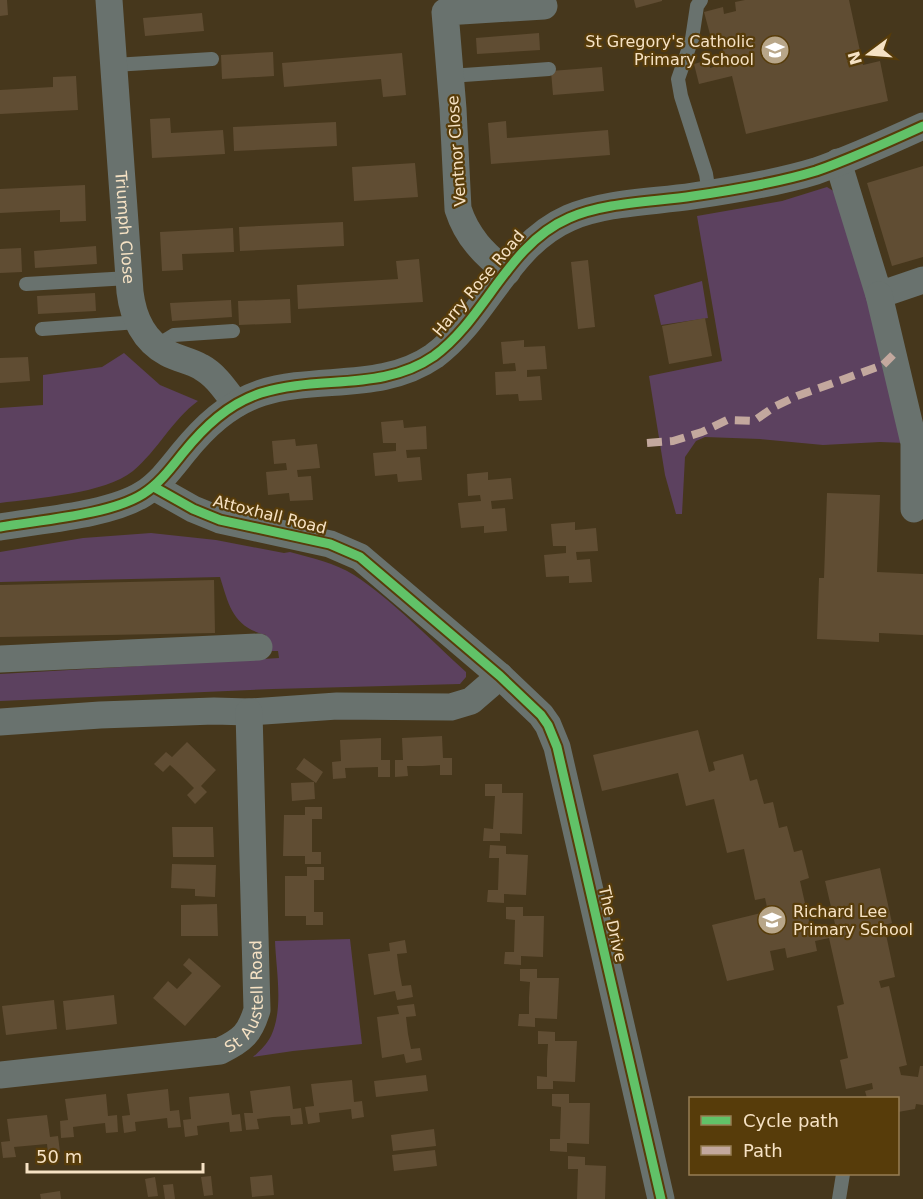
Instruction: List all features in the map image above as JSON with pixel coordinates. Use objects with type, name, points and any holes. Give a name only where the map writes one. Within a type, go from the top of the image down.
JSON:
[{"type":"street","name":"Triumph Close","points":[[109,0],[131,303],[138,322],[156,346],[166,353],[202,367],[214,376],[236,404]]},
{"type":"street","name":"Ventnor Close","points":[[507,272],[483,253],[462,222],[458,209],[444,6],[544,6]]},
{"type":"street","name":"Harry Rose Road","points":[[154,487],[210,423],[236,404],[260,393],[288,387],[380,378],[420,364],[446,346],[538,236],[571,217],[610,208],[780,180],[816,171],[885,144],[923,126]]},
{"type":"street","points":[[838,162],[879,294],[914,443],[919,474],[914,509]]},
{"type":"street","points":[[879,294],[923,280]]},
{"type":"street","points":[[0,527],[118,506],[154,487]]},
{"type":"street","name":"Attoxhall Road","points":[[154,487],[193,509],[220,520],[330,544],[360,557],[500,676]]},
{"type":"street","points":[[0,659],[259,647]]},
{"type":"street","points":[[0,722],[157,713],[249,712],[337,706],[451,706],[471,701],[500,676]]},
{"type":"street","name":"The Drive","points":[[500,676],[542,715],[549,725],[557,747],[661,1199]]},
{"type":"street","name":"St Austell Road","points":[[0,1075],[220,1050],[237,1043],[251,1029],[257,1010],[249,712]]},
{"type":"lane","points":[[701,0],[697,6],[692,39],[678,79],[681,96],[706,174],[709,193]]},
{"type":"lane","points":[[114,65],[212,59]]},
{"type":"lane","points":[[450,76],[549,69]]},
{"type":"lane","points":[[26,284],[129,278]]},
{"type":"lane","points":[[42,329],[138,322]]},
{"type":"lane","points":[[156,346],[174,335],[233,332]]},
{"type":"lane","points":[[839,1199],[843,1175]]},
{"type":"shaded area","points":[[827,187],[843,197],[906,443],[823,445],[705,437],[696,441],[685,457],[682,514],[676,514],[665,475],[649,376],[722,361],[697,216],[782,201]]},
{"type":"shaded area","points":[[702,281],[708,318],[661,325],[654,295]]},
{"type":"shaded area","points":[[124,353],[160,385],[198,401],[180,417],[142,463],[121,479],[70,494],[0,503],[0,408],[43,405],[43,375],[102,367]]},
{"type":"shaded area","points":[[151,533],[216,540],[284,553],[290,552],[339,567],[368,585],[397,609],[466,672],[466,677],[460,684],[273,689],[0,701],[0,674],[279,658],[278,651],[266,651],[266,635],[246,627],[239,621],[226,597],[220,577],[0,582],[0,552],[83,538]]},
{"type":"shaded area","points":[[350,939],[362,1044],[253,1057],[269,1039],[275,1025],[278,989],[275,941]]},
{"type":"building","points":[[0,0],[7,0],[8,15],[0,16]]},
{"type":"building","points":[[634,0],[662,0],[662,1],[636,8]]},
{"type":"building","points":[[745,0],[849,0],[863,65],[880,61],[888,101],[746,134],[732,76],[699,84],[694,64],[708,60],[710,68],[726,63],[720,36],[711,38],[704,12],[723,7],[724,14],[736,11],[735,2]]},
{"type":"building","points":[[202,13],[204,31],[145,36],[143,18]]},
{"type":"building","points":[[539,33],[540,50],[477,54],[476,38]]},
{"type":"building","points":[[273,52],[274,76],[222,79],[221,55]]},
{"type":"building","points":[[402,53],[406,95],[383,97],[381,79],[284,87],[282,63]]},
{"type":"building","points":[[602,67],[604,91],[553,95],[551,71]]},
{"type":"building","points":[[76,76],[78,110],[0,114],[0,90],[53,87],[53,77]]},
{"type":"building","points":[[170,118],[171,133],[223,130],[225,154],[152,158],[150,119]]},
{"type":"building","points":[[506,121],[507,138],[608,130],[610,155],[491,164],[488,123]]},
{"type":"building","points":[[336,122],[337,146],[234,151],[233,127]]},
{"type":"building","points":[[415,163],[418,197],[354,201],[352,167]]},
{"type":"building","points":[[923,166],[923,257],[892,266],[867,183]]},
{"type":"building","points":[[85,185],[86,221],[60,222],[60,210],[0,213],[0,189]]},
{"type":"building","points":[[343,222],[344,246],[240,251],[239,227]]},
{"type":"building","points":[[233,228],[234,252],[182,254],[183,270],[162,271],[160,232]]},
{"type":"building","points":[[96,246],[97,264],[35,268],[34,251]]},
{"type":"building","points":[[21,248],[22,272],[0,273],[0,249]]},
{"type":"building","points":[[419,259],[423,302],[298,309],[297,285],[398,279],[396,261]]},
{"type":"building","points":[[588,260],[595,327],[578,329],[571,262]]},
{"type":"building","points":[[95,293],[96,311],[38,314],[37,296]]},
{"type":"building","points":[[290,299],[291,323],[239,325],[238,301]]},
{"type":"building","points":[[231,300],[232,317],[172,321],[170,303]]},
{"type":"building","points":[[705,318],[712,356],[669,364],[662,326]]},
{"type":"building","points":[[524,340],[524,347],[545,346],[547,369],[527,370],[527,377],[540,376],[542,400],[519,401],[518,394],[496,395],[495,372],[516,371],[515,363],[503,364],[501,342]]},
{"type":"building","points":[[28,357],[30,381],[0,383],[0,358]]},
{"type":"building","points":[[403,420],[404,428],[426,426],[427,449],[406,450],[407,458],[420,457],[422,480],[398,482],[397,474],[375,476],[373,453],[396,451],[396,443],[383,443],[381,422]]},
{"type":"building","points":[[295,439],[296,446],[317,444],[320,468],[297,470],[298,477],[311,476],[313,500],[290,501],[289,493],[268,495],[266,472],[287,470],[286,463],[274,464],[272,441]]},
{"type":"building","points":[[488,472],[488,480],[511,478],[513,499],[491,501],[492,509],[505,508],[507,531],[484,533],[484,526],[461,528],[458,503],[481,501],[480,495],[468,496],[467,474]]},
{"type":"building","points":[[827,493],[880,495],[877,572],[923,574],[923,635],[879,633],[879,642],[817,639],[819,578],[824,578]]},
{"type":"building","points":[[575,522],[575,530],[596,528],[598,551],[576,552],[577,560],[590,559],[592,582],[569,583],[569,576],[546,577],[544,555],[566,553],[566,546],[553,546],[551,524]]},
{"type":"building","points":[[214,580],[215,633],[0,637],[0,585]]},
{"type":"building","points":[[698,730],[709,772],[715,770],[713,762],[743,754],[750,781],[757,779],[764,804],[773,802],[779,828],[787,826],[794,852],[802,850],[809,878],[800,881],[811,930],[835,924],[825,881],[880,868],[892,923],[884,925],[895,977],[879,981],[881,988],[889,986],[907,1065],[899,1067],[901,1075],[918,1077],[920,1066],[923,1066],[923,1105],[916,1104],[915,1109],[899,1112],[899,1097],[867,1097],[865,1091],[873,1089],[872,1083],[846,1089],[840,1060],[848,1058],[837,1006],[844,1004],[829,938],[815,941],[817,951],[787,958],[785,948],[770,951],[774,970],[727,981],[712,925],[761,913],[764,923],[770,921],[765,898],[755,900],[744,849],[727,853],[714,799],[686,806],[678,773],[602,791],[593,755]]},
{"type":"building","points":[[442,736],[443,758],[452,758],[452,775],[440,775],[440,765],[407,766],[408,776],[395,777],[395,760],[403,760],[402,738]]},
{"type":"building","points":[[381,738],[381,760],[390,760],[390,777],[378,777],[378,767],[345,768],[346,778],[333,779],[332,762],[341,761],[340,740]]},
{"type":"building","points":[[187,742],[216,770],[201,786],[207,792],[195,804],[187,795],[194,788],[182,776],[170,765],[163,772],[154,764],[166,752],[172,757]]},
{"type":"building","points":[[304,758],[323,772],[316,783],[296,769]]},
{"type":"building","points":[[314,782],[315,799],[292,801],[291,783]]},
{"type":"building","points":[[485,784],[502,784],[502,793],[523,793],[522,834],[500,833],[500,841],[483,841],[484,828],[493,829],[495,796],[485,796]]},
{"type":"building","points":[[305,807],[322,807],[322,819],[312,819],[312,852],[321,852],[321,864],[305,864],[305,856],[283,856],[284,815],[305,815]]},
{"type":"building","points":[[172,827],[213,827],[214,857],[173,857]]},
{"type":"building","points":[[490,845],[506,846],[506,854],[528,855],[526,895],[504,894],[504,903],[487,902],[488,890],[498,890],[499,858],[489,858]]},
{"type":"building","points":[[172,864],[216,865],[215,897],[195,896],[195,889],[171,888]]},
{"type":"building","points":[[307,867],[324,867],[324,880],[314,880],[314,912],[323,912],[323,925],[306,925],[306,916],[285,916],[285,876],[307,876]]},
{"type":"building","points":[[217,904],[218,936],[181,936],[181,905]]},
{"type":"building","points":[[506,907],[523,907],[523,916],[544,916],[543,957],[521,956],[521,965],[504,964],[505,952],[514,952],[515,920],[506,919]]},
{"type":"building","points":[[405,940],[407,953],[397,954],[399,970],[402,986],[411,985],[413,997],[397,1000],[395,991],[374,995],[368,954],[390,951],[389,943]]},
{"type":"building","points":[[189,958],[221,986],[185,1026],[153,998],[168,981],[177,989],[192,973],[183,965]]},
{"type":"building","points":[[520,969],[537,969],[537,978],[559,978],[557,1019],[535,1018],[535,1027],[518,1026],[519,1014],[529,1014],[530,982],[520,981]]},
{"type":"building","points":[[114,995],[117,1024],[66,1030],[63,1001]]},
{"type":"building","points":[[54,1000],[57,1029],[6,1035],[2,1006]]},
{"type":"building","points":[[414,1004],[416,1016],[406,1017],[408,1034],[411,1049],[420,1048],[422,1060],[406,1063],[404,1054],[382,1058],[377,1017],[399,1014],[397,1006]]},
{"type":"building","points":[[538,1031],[555,1032],[555,1041],[577,1041],[575,1082],[553,1081],[553,1089],[537,1089],[537,1076],[547,1077],[548,1044],[538,1044]]},
{"type":"building","points":[[426,1075],[428,1091],[376,1097],[374,1081]]},
{"type":"building","points":[[352,1080],[354,1102],[362,1101],[364,1117],[352,1119],[351,1109],[319,1113],[320,1122],[308,1124],[305,1107],[314,1106],[311,1084]]},
{"type":"building","points":[[290,1086],[293,1109],[301,1108],[303,1124],[291,1125],[290,1116],[273,1117],[257,1119],[259,1129],[246,1130],[244,1113],[253,1113],[250,1091]]},
{"type":"building","points":[[168,1089],[170,1111],[179,1110],[181,1127],[168,1128],[167,1118],[135,1122],[136,1131],[124,1133],[122,1116],[130,1115],[127,1094]]},
{"type":"building","points":[[229,1093],[232,1115],[240,1114],[242,1131],[230,1132],[229,1122],[197,1126],[198,1135],[185,1137],[183,1120],[191,1119],[189,1097]]},
{"type":"building","points":[[106,1094],[108,1116],[117,1115],[118,1132],[106,1133],[105,1123],[73,1127],[74,1137],[61,1138],[60,1121],[68,1120],[65,1099]]},
{"type":"building","points":[[552,1094],[569,1094],[569,1103],[590,1103],[589,1144],[567,1143],[567,1152],[550,1151],[550,1139],[560,1139],[561,1107],[552,1106]]},
{"type":"building","points":[[47,1115],[50,1137],[58,1136],[60,1152],[48,1154],[47,1144],[14,1147],[16,1157],[3,1158],[1,1142],[10,1141],[7,1119]]},
{"type":"building","points":[[434,1129],[436,1146],[393,1151],[391,1135]]},
{"type":"building","points":[[435,1150],[437,1166],[394,1171],[392,1155]]},
{"type":"building","points":[[568,1156],[585,1157],[585,1165],[606,1166],[605,1199],[577,1199],[578,1169],[568,1169]]},
{"type":"building","points":[[272,1175],[274,1195],[252,1197],[250,1177]]},
{"type":"building","points":[[211,1176],[213,1195],[204,1196],[201,1177]]},
{"type":"building","points":[[155,1177],[158,1196],[148,1197],[145,1179]]},
{"type":"building","points":[[173,1184],[175,1199],[165,1199],[163,1185]]},
{"type":"building","points":[[60,1191],[61,1199],[41,1199],[40,1194]]},
{"type":"marked path","points":[[647,443],[673,441],[702,432],[727,420],[754,421],[774,407],[797,396],[883,365],[893,355]]},
{"type":"cycle path","points":[[0,527],[94,512],[143,494],[160,481],[199,434],[218,417],[238,403],[261,393],[305,385],[371,379],[414,367],[434,356],[452,340],[529,246],[548,230],[569,218],[614,206],[771,183],[843,161],[923,126]]},
{"type":"cycle path","points":[[154,487],[193,509],[220,520],[330,544],[360,557],[500,676],[541,715],[557,747],[661,1199]]},
{"type":"place","name":"St Gregory's Catholic Primary School","points":[[775,50]]},
{"type":"place","name":"Richard Lee Primary School","points":[[772,920]]}]
